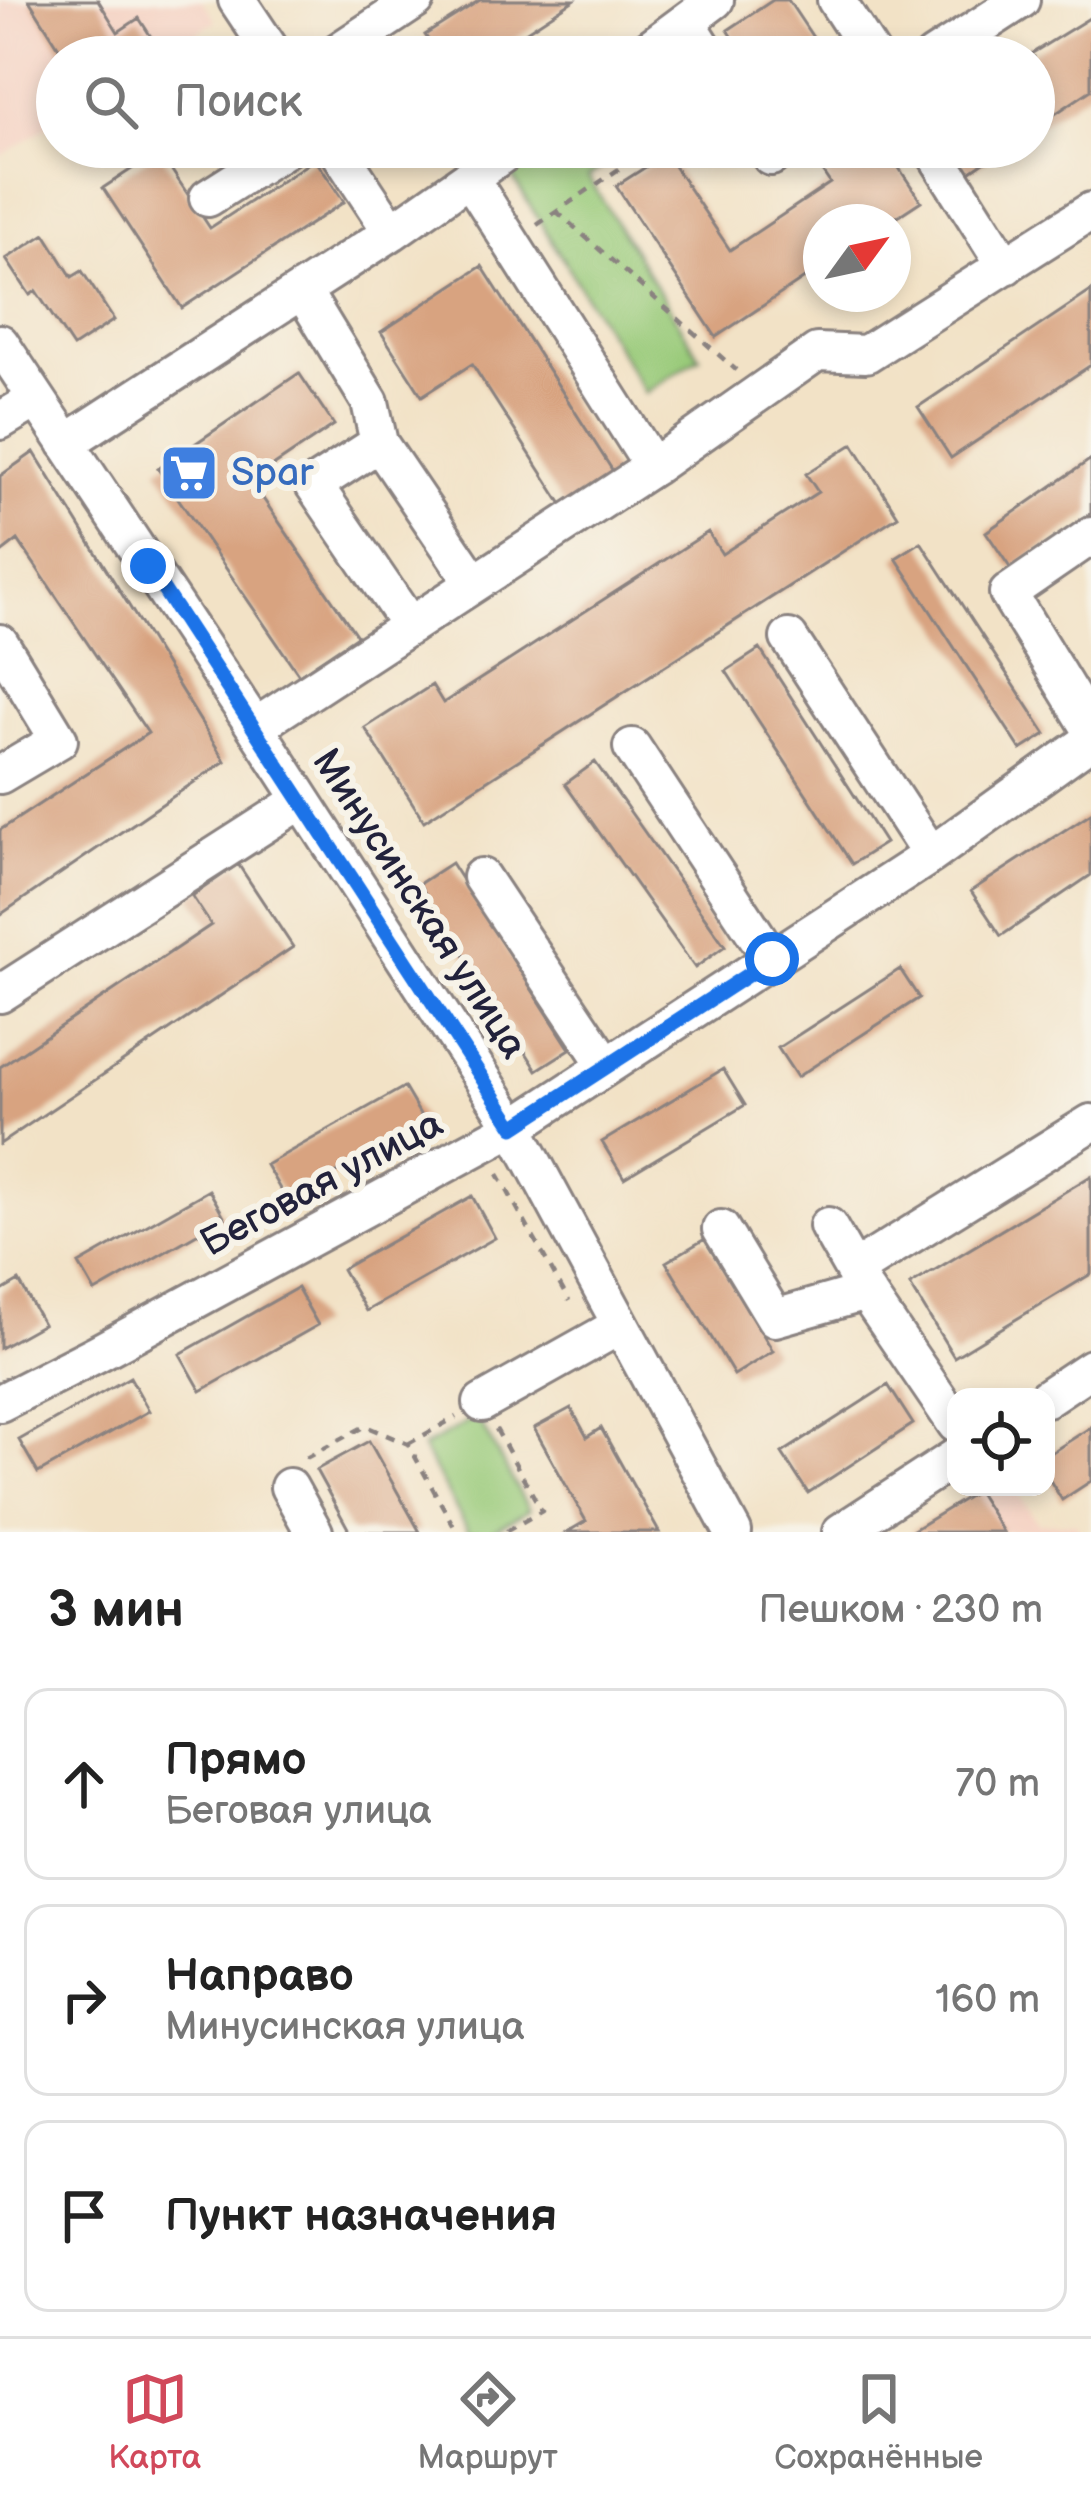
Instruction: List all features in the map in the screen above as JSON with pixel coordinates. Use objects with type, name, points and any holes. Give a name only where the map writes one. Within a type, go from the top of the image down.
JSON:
[{"type":"street","points":[[362,36],[416,0]]},
{"type":"street","points":[[836,0],[859,36]]},
{"type":"street","points":[[965,36],[1021,0]]},
{"type":"street","points":[[243,9],[261,36]]},
{"type":"street","points":[[667,36],[701,11]]},
{"type":"street","points":[[208,198],[255,168]]},
{"type":"street","points":[[350,168],[392,232]]},
{"type":"street","points":[[66,443],[484,168]]},
{"type":"street","points":[[944,168],[1006,266]]},
{"type":"street","points":[[470,178],[653,466]]},
{"type":"street","points":[[255,728],[817,352],[866,354],[1091,212]]},
{"type":"street","points":[[302,290],[370,402],[379,443],[474,584]]},
{"type":"street","name":"Минусинская улица","points":[[0,343],[514,1127],[733,1532]]},
{"type":"street","points":[[0,421],[37,399]]},
{"type":"street","points":[[379,443],[314,485],[410,626]]},
{"type":"street","points":[[1088,745],[1008,592],[1091,536]]},
{"type":"street","points":[[789,638],[931,855]]},
{"type":"street","points":[[0,644],[59,740],[0,775]]},
{"type":"street","name":"Беговая улица","points":[[0,1403],[514,1127],[931,855],[1088,745]]},
{"type":"street","points":[[632,747],[772,959]]},
{"type":"street","points":[[0,994],[302,800]]},
{"type":"street","points":[[481,877],[607,1066]]},
{"type":"street","points":[[721,1229],[776,1318],[860,1281],[1091,1123]]},
{"type":"street","points":[[828,1226],[947,1411]]},
{"type":"street","points":[[482,1403],[621,1325]]},
{"type":"street","points":[[1055,1392],[1091,1368]]},
{"type":"street","points":[[841,1532],[947,1463]]},
{"type":"street","points":[[292,1476],[314,1532]]},
{"type":"path","points":[[510,242],[620,168]]},
{"type":"path","points":[[556,212],[760,392]]},
{"type":"path","points":[[408,1444],[482,1403],[542,1511],[505,1532]]},
{"type":"path","points":[[292,1476],[365,1426],[408,1444],[457,1532]]},
{"type":"shaded area","points":[[0,0],[202,0],[216,21],[192,36],[36,36],[36,134],[0,157]]},
{"type":"shaded area","points":[[968,1496],[1019,1496],[1038,1523],[1075,1523],[1081,1532],[910,1532]]},
{"type":"green space","points":[[507,168],[601,168],[588,177],[700,357],[645,393]]},
{"type":"green space","points":[[477,1417],[529,1510],[490,1532],[469,1532],[422,1448]]},
{"type":"building","points":[[29,0],[98,0],[118,32],[139,18],[151,36],[52,36]]},
{"type":"building","points":[[480,0],[574,0],[519,36],[425,35]]},
{"type":"building","points":[[773,0],[788,0],[812,36],[732,36],[728,30]]},
{"type":"building","points":[[1091,17],[1091,90],[1055,114],[1055,39]]},
{"type":"building","points":[[133,168],[170,168],[210,228],[301,168],[321,168],[344,202],[182,308],[103,188]]},
{"type":"building","points":[[644,168],[675,168],[730,250],[830,183],[820,168],[899,168],[921,201],[911,208],[803,204],[803,279],[716,337],[616,186]]},
{"type":"building","points":[[45,234],[72,277],[82,271],[114,320],[73,347],[36,291],[30,295],[6,259]]},
{"type":"building","points":[[482,266],[618,479],[567,512],[472,364],[422,396],[381,332]]},
{"type":"building","points":[[1091,291],[1091,365],[951,458],[918,407]]},
{"type":"building","points":[[299,373],[334,425],[251,481],[357,636],[299,675],[158,469]]},
{"type":"building","points":[[853,444],[898,516],[424,821],[365,728],[432,685],[443,703],[708,532],[722,554],[818,492],[806,474]]},
{"type":"building","points":[[34,452],[225,761],[0,915],[0,830],[148,733],[18,540],[0,554],[0,476]]},
{"type":"building","points":[[1091,459],[1091,513],[1011,569],[986,532]]},
{"type":"building","points":[[921,542],[1046,734],[1021,750],[896,558]]},
{"type":"building","points":[[760,649],[885,843],[852,864],[726,671]]},
{"type":"building","points":[[595,762],[725,946],[695,968],[565,784]]},
{"type":"building","points":[[1091,813],[1091,875],[1001,936],[971,891]]},
{"type":"building","points":[[451,863],[570,1049],[537,1070],[419,884]]},
{"type":"building","points":[[238,864],[293,947],[0,1144],[0,1067],[211,925],[192,896]]},
{"type":"building","points":[[900,969],[919,998],[797,1077],[778,1048]]},
{"type":"building","points":[[723,1069],[745,1105],[624,1178],[602,1142]]},
{"type":"building","points":[[404,1087],[425,1123],[287,1201],[266,1165]]},
{"type":"building","points":[[1091,1176],[1091,1274],[954,1357],[910,1285]]},
{"type":"building","points":[[209,1190],[225,1218],[95,1292],[79,1264]]},
{"type":"building","points":[[472,1196],[495,1238],[366,1311],[342,1269]]},
{"type":"building","points":[[705,1239],[773,1351],[734,1375],[666,1262]]},
{"type":"building","points":[[19,1281],[43,1324],[0,1348],[0,1292]]},
{"type":"building","points":[[297,1288],[318,1325],[201,1391],[180,1354]]},
{"type":"building","points":[[130,1377],[149,1411],[38,1473],[19,1440]]},
{"type":"building","points":[[888,1385],[913,1424],[808,1493],[782,1453]]},
{"type":"building","points":[[571,1408],[587,1437],[601,1428],[659,1532],[567,1532],[586,1521],[534,1428]]},
{"type":"building","points":[[1091,1427],[1091,1481],[1062,1500],[1055,1489],[1055,1450]]},
{"type":"building","points":[[369,1441],[420,1532],[350,1532],[316,1470]]},
{"type":"building","points":[[969,1496],[980,1496],[1003,1532],[910,1532]]},
{"type":"place","name":"Spar","points":[[189,473]]},
{"type":"route","points":[[148,566],[514,1127],[772,959]]}]
